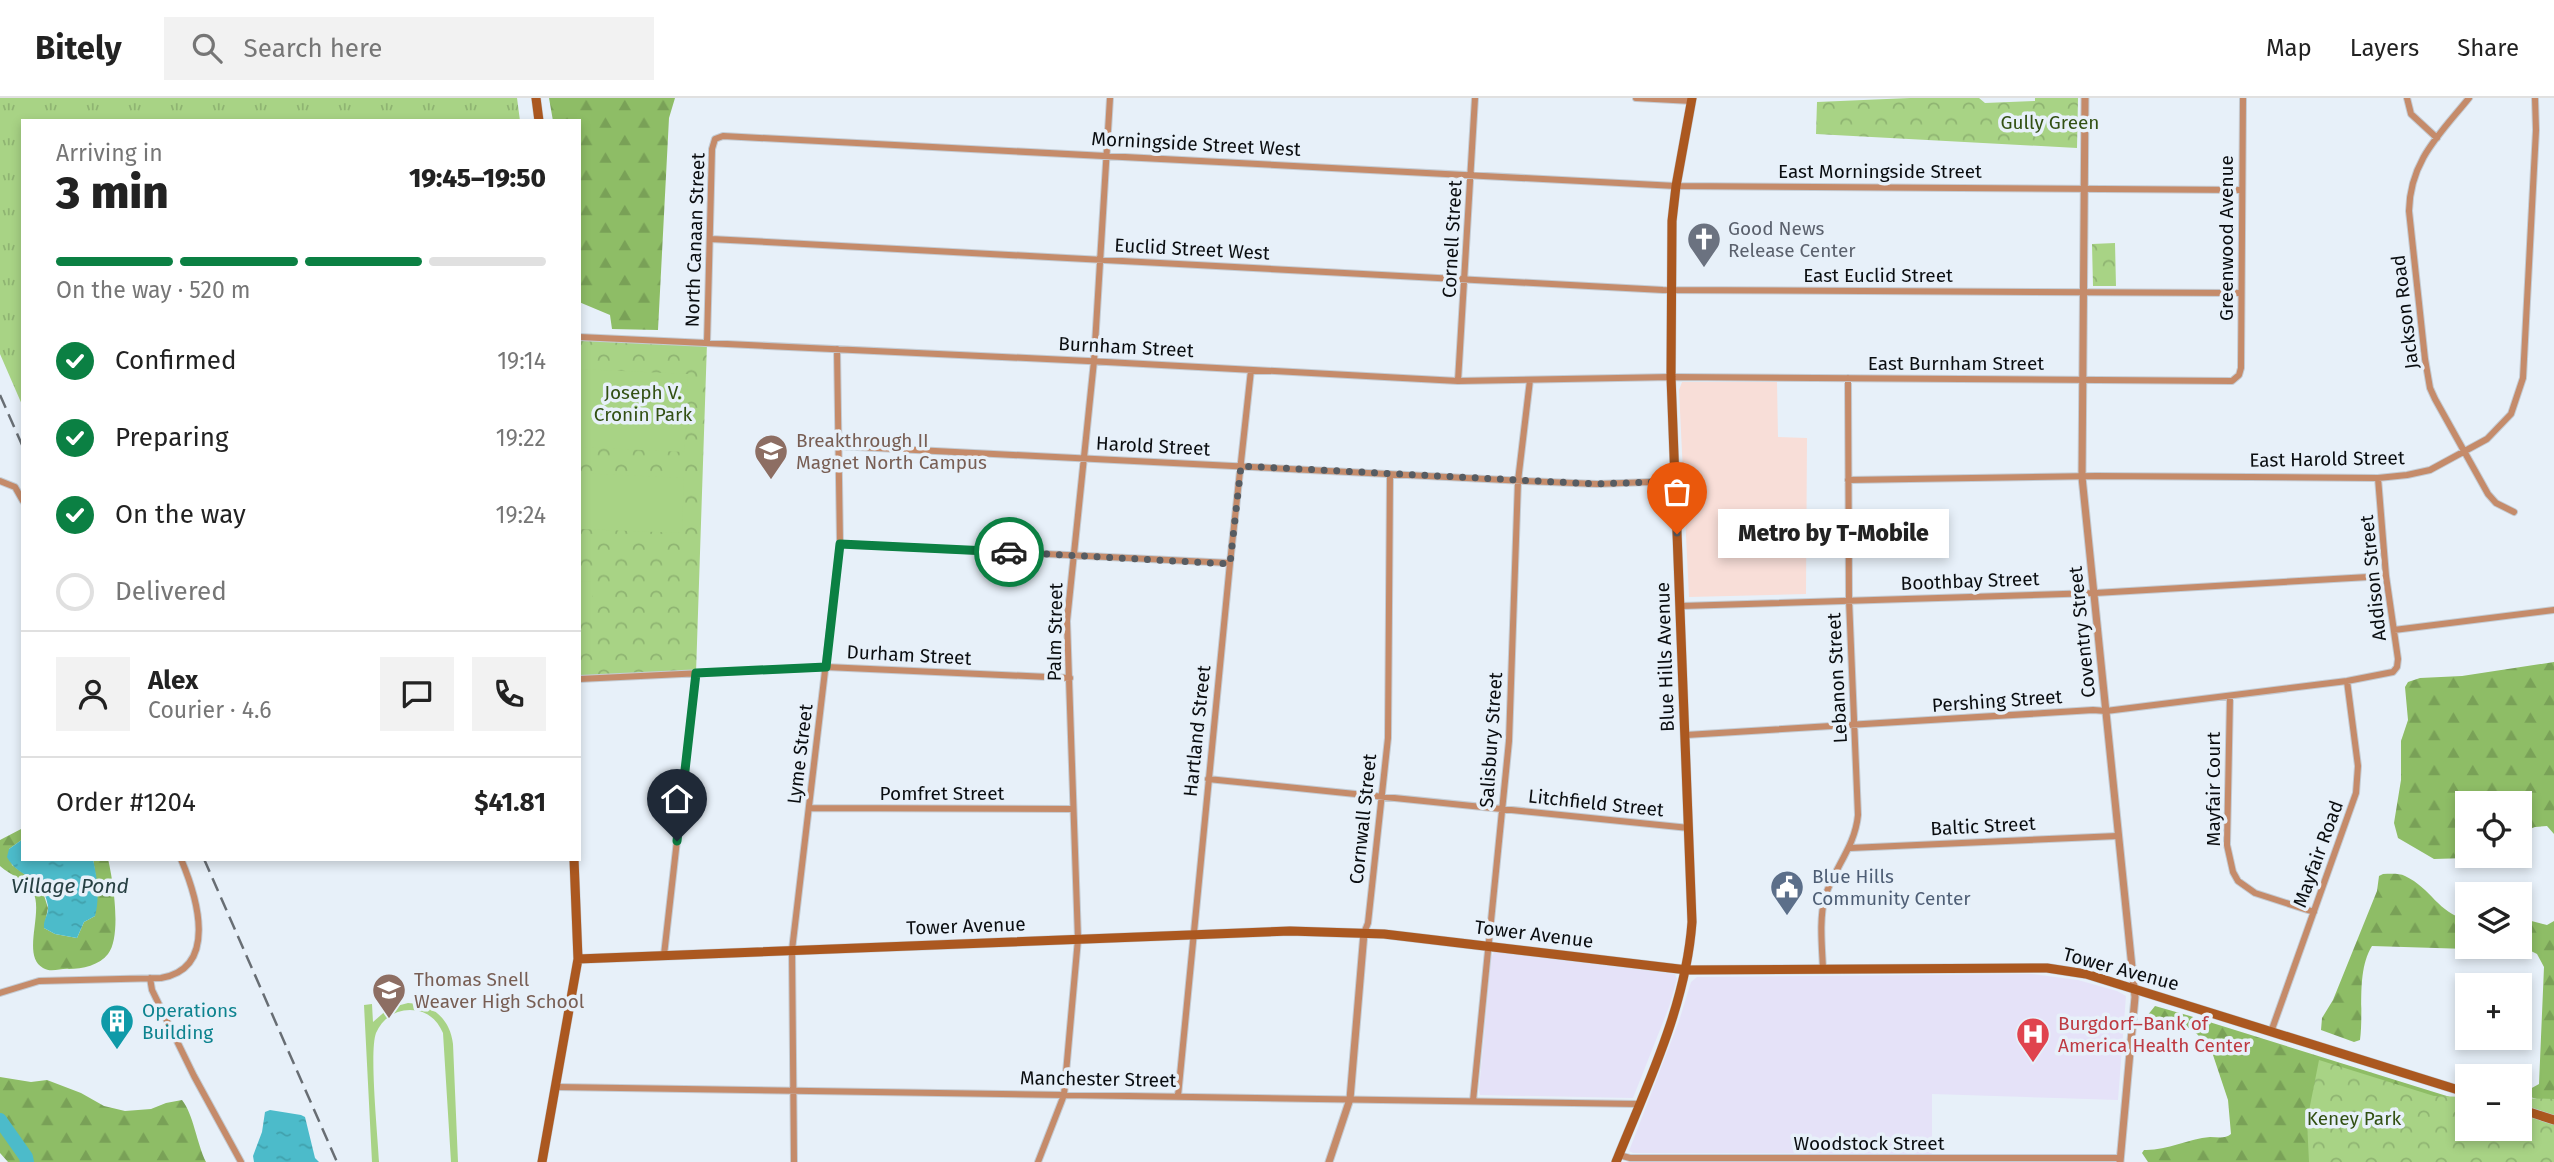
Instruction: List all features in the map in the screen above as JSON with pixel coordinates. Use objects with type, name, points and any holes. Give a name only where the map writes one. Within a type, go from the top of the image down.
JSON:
[{"type":"main road","points":[[536,98],[539,119]]},
{"type":"main road","name":"Blue Hills Avenue","points":[[1618,1159],[1672,1019],[1687,970],[1693,918],[1671,377],[1672,221],[1692,99]]},
{"type":"main road","points":[[542,1162],[579,959],[574,861]]},
{"type":"main road","name":"Tower Avenue","points":[[579,959],[1290,931],[1364,933],[1687,970],[2047,968],[2086,974],[2134,988],[2455,1089]]},
{"type":"main road","points":[[2532,1114],[2554,1120]]},
{"type":"street","name":"Palm Street","points":[[1038,1162],[1064,1095],[1078,939],[1067,621],[1094,361],[1110,98]]},
{"type":"street","name":"Cornell Street","points":[[1458,381],[1475,98]]},
{"type":"street","points":[[1636,98],[1692,99]]},
{"type":"street","name":"Coventry Street","points":[[2085,98],[2082,477],[2135,1013],[2120,1160]]},
{"type":"street","name":"Greenwood Avenue","points":[[2238,377],[2241,368],[2243,98]]},
{"type":"street","points":[[2407,98],[2412,114],[2437,138]]},
{"type":"street","name":"Jackson Road","points":[[2469,98],[2418,164],[2412,178],[2409,211],[2430,388],[2488,494],[2496,503],[2514,512]]},
{"type":"street","name":"East Harold Street","points":[[1848,480],[2082,477],[2378,478],[2430,470],[2464,453],[2502,426],[2516,405],[2523,378],[2536,130],[2535,98]]},
{"type":"street","name":"Morningside Street West","points":[[715,139],[741,136],[1676,186]]},
{"type":"street","name":"North Canaan Street","points":[[707,343],[712,149],[715,139]]},
{"type":"street","name":"East Morningside Street","points":[[1676,186],[2242,190]]},
{"type":"street","name":"Euclid Street West","points":[[711,239],[1672,290]]},
{"type":"street","name":"East Euclid Street","points":[[1672,290],[2241,293]]},
{"type":"street","name":"Burnham Street","points":[[581,337],[1458,381],[1671,377]]},
{"type":"street","name":"Lyme Street","points":[[794,1162],[792,950],[840,544],[836,349]]},
{"type":"street","name":"Hartland Street","points":[[1178,1096],[1251,370]]},
{"type":"street","name":"East Burnham Street","points":[[1671,377],[2224,382],[2238,377]]},
{"type":"street","name":"Lebanon Street","points":[[1823,969],[1823,905],[1829,886],[1850,848],[1858,816],[1849,600],[1849,378]]},
{"type":"street","name":"Salisbury Street","points":[[1473,1101],[1509,741],[1518,481],[1530,380]]},
{"type":"street","name":"Harold Street","points":[[838,446],[1518,481],[1597,484],[1675,481]]},
{"type":"street","name":"Cornwall Street","points":[[1329,1162],[1350,1099],[1364,933],[1368,923],[1388,738],[1390,474]]},
{"type":"street","name":"Addison Street","points":[[2378,478],[2386,576],[2398,659],[2393,672]]},
{"type":"street","points":[[0,481],[15,487],[21,498]]},
{"type":"street","points":[[840,544],[1230,564]]},
{"type":"street","name":"Boothbay Street","points":[[1681,606],[2095,593],[2386,576]]},
{"type":"street","points":[[2394,630],[2554,610]]},
{"type":"street","name":"Durham Street","points":[[581,679],[826,667],[1070,678]]},
{"type":"street","name":"Pershing Street","points":[[1686,735],[2105,711],[2347,681],[2393,672]]},
{"type":"street","points":[[664,955],[696,673]]},
{"type":"street","name":"Mayfair Road","points":[[2271,1032],[2354,804],[2358,780],[2347,681]]},
{"type":"street","name":"Mayfair Court","points":[[2230,696],[2227,845],[2233,872],[2238,881],[2255,893],[2314,912]]},
{"type":"street","name":"Litchfield Street","points":[[1208,779],[1689,828]]},
{"type":"street","name":"Pomfret Street","points":[[810,808],[1073,809]]},
{"type":"street","name":"Baltic Street","points":[[1850,848],[2117,836]]},
{"type":"street","points":[[0,993],[39,981],[150,978],[170,976],[182,971],[192,961],[198,948],[195,904],[182,861]]},
{"type":"street","points":[[150,978],[152,990],[187,1061],[241,1162]]},
{"type":"street","name":"Manchester Street","points":[[556,1087],[1639,1104]]},
{"type":"street","name":"Woodstock Street","points":[[1618,1159],[2120,1160]]},
{"type":"shaded area","points":[[1682,382],[1777,382],[1778,437],[1807,438],[1806,594],[1689,597],[1679,390]]},
{"type":"shaded area","points":[[1494,952],[1675,974],[1677,979],[1669,1007],[1633,1098],[1480,1095],[1491,958]]},
{"type":"shaded area","points":[[2032,974],[2078,980],[2126,996],[2118,1100],[1932,1094],[1932,1154],[1629,1151],[1679,1021],[1691,982],[1697,977]]},
{"type":"green space","points":[[0,98],[517,98],[520,119],[21,119],[21,402],[0,354]]},
{"type":"green space","points":[[549,98],[675,98],[669,118],[658,330],[612,329],[610,315],[581,303],[581,119],[553,119]]},
{"type":"green space","name":"Gully Green","points":[[1979,98],[1985,103],[2035,101],[2035,98],[2078,98],[2077,148],[1816,134],[1817,102]]},
{"type":"green space","points":[[2115,243],[2116,286],[2093,286],[2092,244]]},
{"type":"green space","name":"Joseph V. Cronin Park","points":[[581,337],[707,343],[696,673],[581,679]]},
{"type":"green space","points":[[581,369],[688,374],[684,452],[581,447]]},
{"type":"green space","points":[[581,473],[684,478],[682,533],[581,529]]},
{"type":"green space","points":[[592,581],[592,602],[581,602],[581,582]]},
{"type":"green space","points":[[2554,662],[2554,834],[2547,826],[2532,828],[2532,791],[2455,791],[2455,858],[2434,859],[2398,838],[2394,823],[2401,780],[2401,741],[2408,720],[2405,687],[2408,682],[2420,678],[2462,676]]},
{"type":"green space","points":[[21,829],[21,840],[9,849],[12,865],[41,886],[48,908],[44,928],[55,934],[77,938],[84,922],[95,916],[97,885],[93,861],[108,861],[115,908],[115,935],[108,954],[96,964],[74,969],[46,969],[37,962],[33,944],[36,901],[26,884],[0,866],[0,840]]},
{"type":"green space","points":[[2379,876],[2405,876],[2455,916],[2455,949],[2372,946],[2362,980],[2360,1040],[2354,1042],[2321,1030],[2322,1018],[2333,1000],[2377,891]]},
{"type":"green space","points":[[2532,921],[2547,925],[2554,921],[2554,1104],[2532,1098],[2532,1088],[2539,1084],[2544,967],[2537,954],[2532,952]]},
{"type":"green space","points":[[408,1003],[425,1006],[439,1014],[451,1035],[458,1162],[451,1162],[443,1033],[430,1016],[410,1010],[390,1016],[376,1033],[374,1076],[379,1162],[372,1162],[364,1005],[372,1004],[373,1022],[389,1008]]},
{"type":"green space","points":[[2155,1006],[2450,1097],[2356,1162],[2148,1162],[2142,1153],[2144,1150],[2231,1134],[2228,1100],[2212,1052],[2197,1034],[2181,1023],[2167,1028],[2150,1026],[2147,1016]]},
{"type":"green space","name":"Keney Park","points":[[2319,1060],[2434,1096],[2455,1097],[2455,1141],[2532,1141],[2532,1098],[2554,1099],[2554,1162],[2309,1162],[2307,1121]]},
{"type":"green space","points":[[0,1077],[31,1082],[47,1080],[81,1093],[104,1106],[125,1111],[151,1109],[182,1100],[206,1162],[8,1162],[0,1153]]},
{"type":"water","name":"Village Pond","points":[[21,840],[21,861],[93,861],[97,909],[95,916],[84,922],[77,938],[55,934],[44,928],[48,909],[45,895],[36,882],[12,864],[7,857],[9,849]]},
{"type":"water","points":[[270,1110],[305,1117],[315,1158],[319,1162],[254,1162],[253,1156],[262,1132],[265,1112]]},
{"type":"waterway","points":[[0,1120],[27,1162]]},
{"type":"railway","points":[[0,395],[21,442]]},
{"type":"railway","points":[[205,861],[337,1162]]},
{"type":"way so far","points":[[1009,552],[1230,564],[1241,466],[1597,484],[1675,481],[1677,534]]},
{"type":"place","name":"Good News Release Center","points":[[1704,269]]},
{"type":"place","name":"Breakthrough II Magnet North Campus","points":[[771,481]]},
{"type":"place","name":"Metro by T-Mobile","points":[[1677,534]]},
{"type":"place","name":"Blue Hills Community Center","points":[[1787,917]]},
{"type":"place","name":"Thomas Snell Weaver High School","points":[[389,1020]]},
{"type":"place","name":"Operations Building","points":[[117,1051]]},
{"type":"place","name":"Burgdorf–Bank of America Health Center","points":[[2033,1064]]},
{"type":"route","points":[[677,841],[696,673],[826,667],[840,544],[1009,552]]}]
